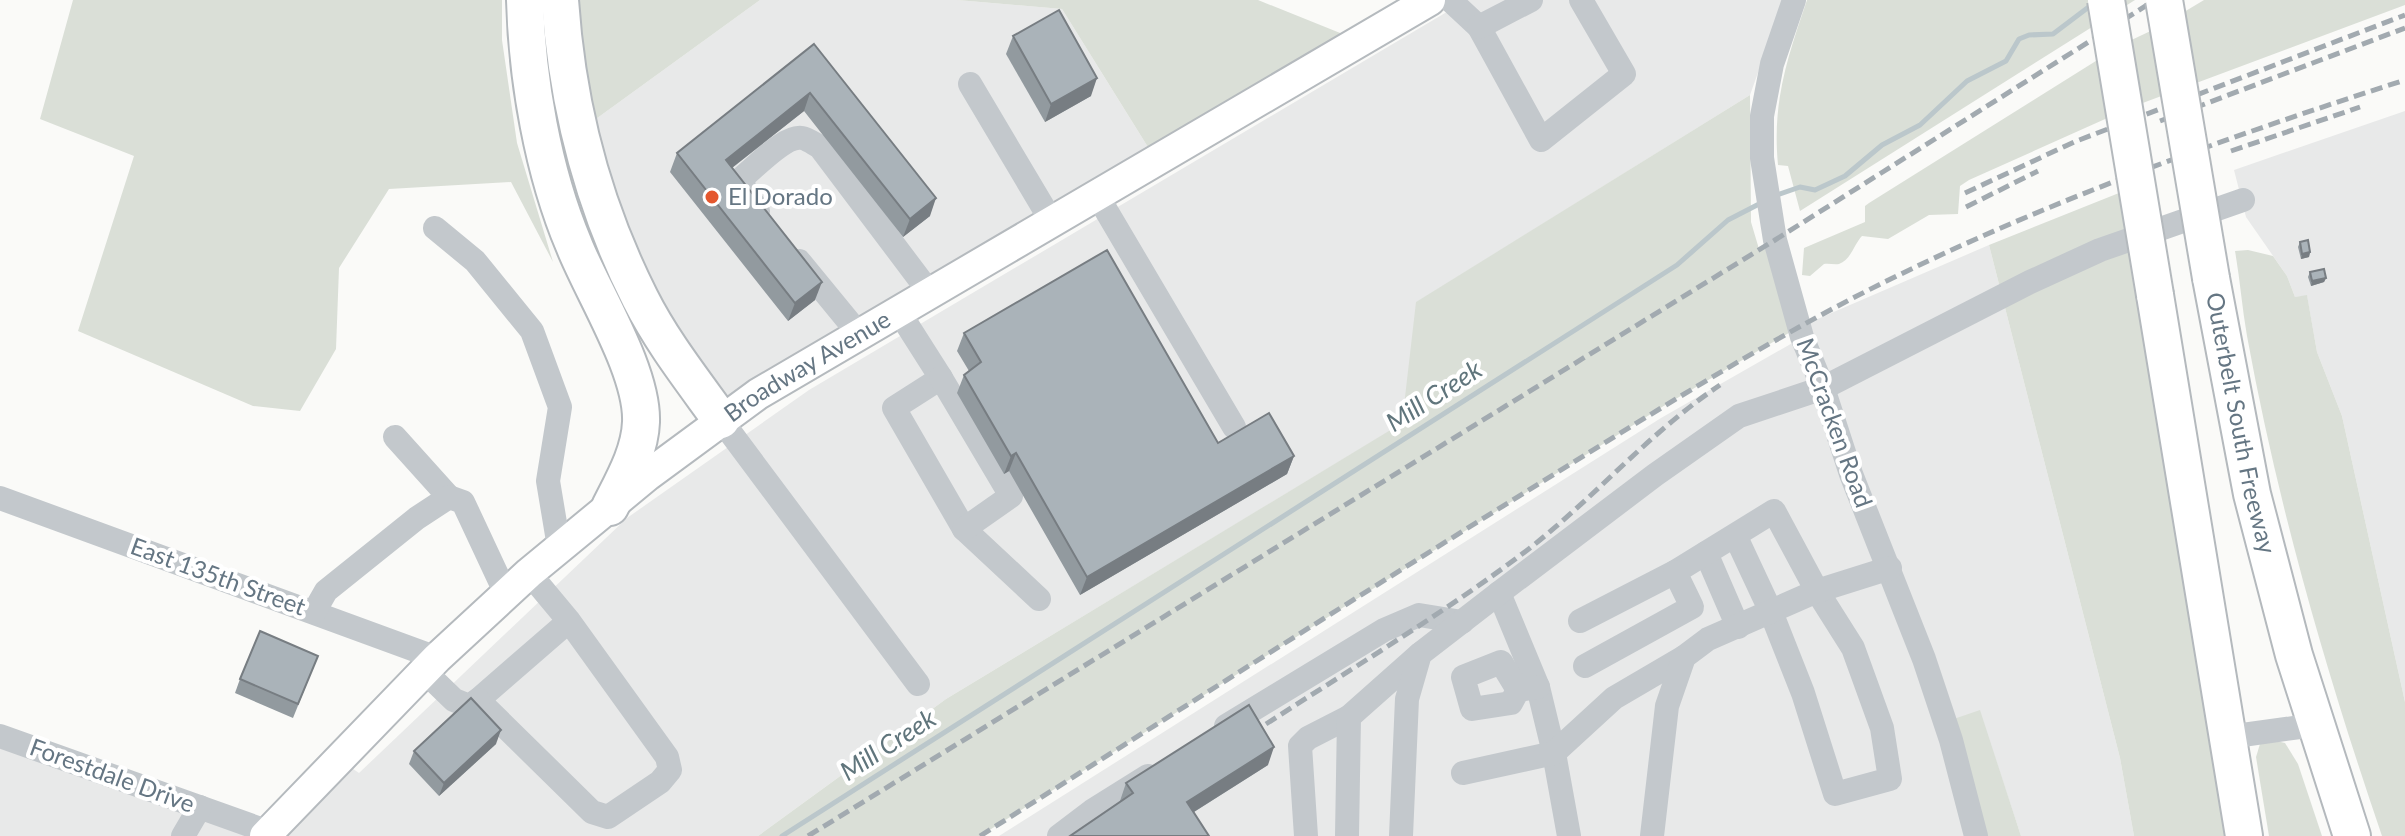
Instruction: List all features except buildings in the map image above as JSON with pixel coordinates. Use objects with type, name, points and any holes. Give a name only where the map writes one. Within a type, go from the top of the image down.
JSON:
[{"type":"highway","points":[[525,0],[529,57],[542,139],[573,245],[631,372],[638,396],[641,421],[636,448],[610,507]]},
{"type":"highway","points":[[560,0],[569,90],[582,146],[610,230],[641,301],[721,420]]},
{"type":"highway","points":[[2106,0],[2244,836]]},
{"type":"highway","name":"Outerbelt South Freeway","points":[[2164,0],[2211,278],[2252,494],[2290,640],[2352,836]]},
{"type":"highway","points":[[599,299],[620,323],[651,370],[721,420]]},
{"type":"main road","name":"Broadway Avenue","points":[[267,834],[430,664],[529,573],[721,420],[758,394],[859,334],[1430,0]]},
{"type":"street","points":[[1450,0],[1479,27],[1541,140],[1624,74],[1581,0]]},
{"type":"street","points":[[1479,27],[1531,0]]},
{"type":"street","name":"McCracken Road","points":[[1794,0],[1762,116],[1764,172],[1773,228],[1802,337],[1823,388],[1851,474],[1890,568],[1951,740],[1976,836]]},
{"type":"street","points":[[970,84],[1052,222]]},
{"type":"street","points":[[859,334],[779,238],[744,190],[743,177],[786,141],[798,137],[820,147],[930,293]]},
{"type":"street","points":[[1097,195],[1234,427]]},
{"type":"street","points":[[1306,836],[1300,746],[1308,738],[1349,717],[1420,654],[1499,593],[1739,416],[1823,388],[2030,282],[2100,250],[2243,200]]},
{"type":"street","points":[[435,228],[475,261],[532,331],[560,407],[548,481],[559,547]]},
{"type":"street","points":[[899,312],[1011,496],[964,529]]},
{"type":"street","points":[[941,378],[894,408],[964,529],[1039,599]]},
{"type":"street","points":[[721,420],[918,684]]},
{"type":"street","points":[[395,437],[449,497],[463,502],[506,594]]},
{"type":"street","points":[[314,612],[326,591],[417,518],[449,497]]},
{"type":"street","name":"East 135th Street","points":[[0,498],[314,612],[430,664]]},
{"type":"street","points":[[1580,621],[1675,572],[1706,553],[1735,535],[1774,511],[1817,591],[1853,648],[1882,728],[1890,779],[1835,794],[1803,693],[1771,612],[1735,535]]},
{"type":"street","points":[[1706,553],[1738,627]]},
{"type":"street","points":[[1463,773],[1554,753],[1614,698],[1684,657],[1708,639],[1817,591],[1890,568]]},
{"type":"street","points":[[1675,572],[1708,639]]},
{"type":"street","points":[[478,700],[592,812],[608,817],[660,782],[670,770],[667,757],[569,621],[529,573]]},
{"type":"street","points":[[1499,593],[1528,689],[1554,753],[1569,836]]},
{"type":"street","points":[[1585,666],[1692,607]]},
{"type":"street","points":[[1206,739],[1384,630],[1419,615],[1462,622]]},
{"type":"street","points":[[430,664],[460,704],[469,706],[569,621]]},
{"type":"street","points":[[1401,836],[1407,699],[1420,654]]},
{"type":"street","points":[[1652,836],[1667,706],[1684,657]]},
{"type":"street","points":[[1347,836],[1349,717]]},
{"type":"street","points":[[2228,737],[2315,725]]},
{"type":"street","name":"Forestdale Drive","points":[[0,736],[267,834]]},
{"type":"street","points":[[1059,836],[1092,811],[1169,763]]},
{"type":"street","points":[[183,836],[200,807]]},
{"type":"shaded area","points":[[73,0],[502,0],[502,40],[517,143],[553,262],[511,182],[389,189],[339,268],[336,349],[300,411],[253,406],[78,331],[134,156],[40,119]]},
{"type":"shaded area","points":[[575,0],[760,0],[578,132]]},
{"type":"shaded area","points":[[760,0],[957,0],[1062,9],[1156,160],[721,420],[678,360],[578,132]]},
{"type":"shaded area","points":[[957,0],[1258,0],[1360,41],[1156,160],[1062,9]]},
{"type":"shaded area","points":[[1467,0],[1784,0],[1750,95],[1417,302],[1403,423],[946,699],[758,836],[0,836],[0,748],[269,832],[340,760],[359,773],[627,518],[809,390]]},
{"type":"shaded area","points":[[1807,0],[2135,0],[1800,211],[1788,166],[1778,165],[1777,121],[1787,62]]},
{"type":"shaded area","points":[[2204,0],[2405,0],[2405,5],[2132,107],[1969,180],[1960,186],[1958,214],[1929,215],[1888,239],[1862,236],[1843,262],[1824,264],[1810,276],[1802,275],[1804,248],[1865,222],[1865,206],[1869,203],[2123,44]]},
{"type":"shaded area","points":[[1750,95],[1751,222],[1759,249],[1775,240],[1799,327],[1662,407],[980,836],[758,836],[946,699],[1402,423],[1416,302]]},
{"type":"shaded area","points":[[2405,111],[2405,702],[2342,416],[2317,352],[2307,296],[2295,297],[2287,276],[2246,217],[2234,170]]},
{"type":"shaded area","points":[[2139,185],[2244,836],[2134,836],[2120,758],[1989,245]]},
{"type":"shaded area","points":[[1989,245],[2120,758],[2134,836],[2021,836],[1979,710],[1976,836],[999,836],[1661,418],[1803,337],[1799,327]]},
{"type":"shaded area","points":[[2248,250],[2273,256],[2287,276],[2295,297],[2307,295],[2317,352],[2342,416],[2405,702],[2405,836],[2382,836],[2305,588],[2273,463],[2247,336],[2235,251]]},
{"type":"shaded area","points":[[1980,710],[2021,836],[1976,836],[1945,722]]},
{"type":"shaded area","points":[[2272,740],[2285,743],[2298,764],[2322,836],[2269,836],[2256,757],[2260,744]]},
{"type":"waterway","name":"Mill Creek","points":[[1777,195],[1800,187],[1815,190],[1845,176],[1882,145],[1920,125],[1967,81],[2006,61],[2019,39],[2029,35],[2053,34],[2094,3]]},
{"type":"waterway","name":"Mill Creek","points":[[782,836],[1677,265],[1728,220],[1761,203]]},
{"type":"railway","points":[[808,836],[1775,240],[2155,0]]},
{"type":"railway","points":[[1965,193],[2074,142],[2405,15]]},
{"type":"railway","points":[[2160,121],[2405,28]]},
{"type":"railway","points":[[980,836],[1646,417],[1853,298],[2055,205],[2194,152],[2405,80]]},
{"type":"railway","points":[[2231,151],[2360,107]]},
{"type":"railway","points":[[1966,207],[2038,171]]},
{"type":"railway","points":[[1266,724],[1498,572],[1578,507],[1670,423],[1720,385]]},
{"type":"place","name":"El Dorado","points":[[712,197]]}]
